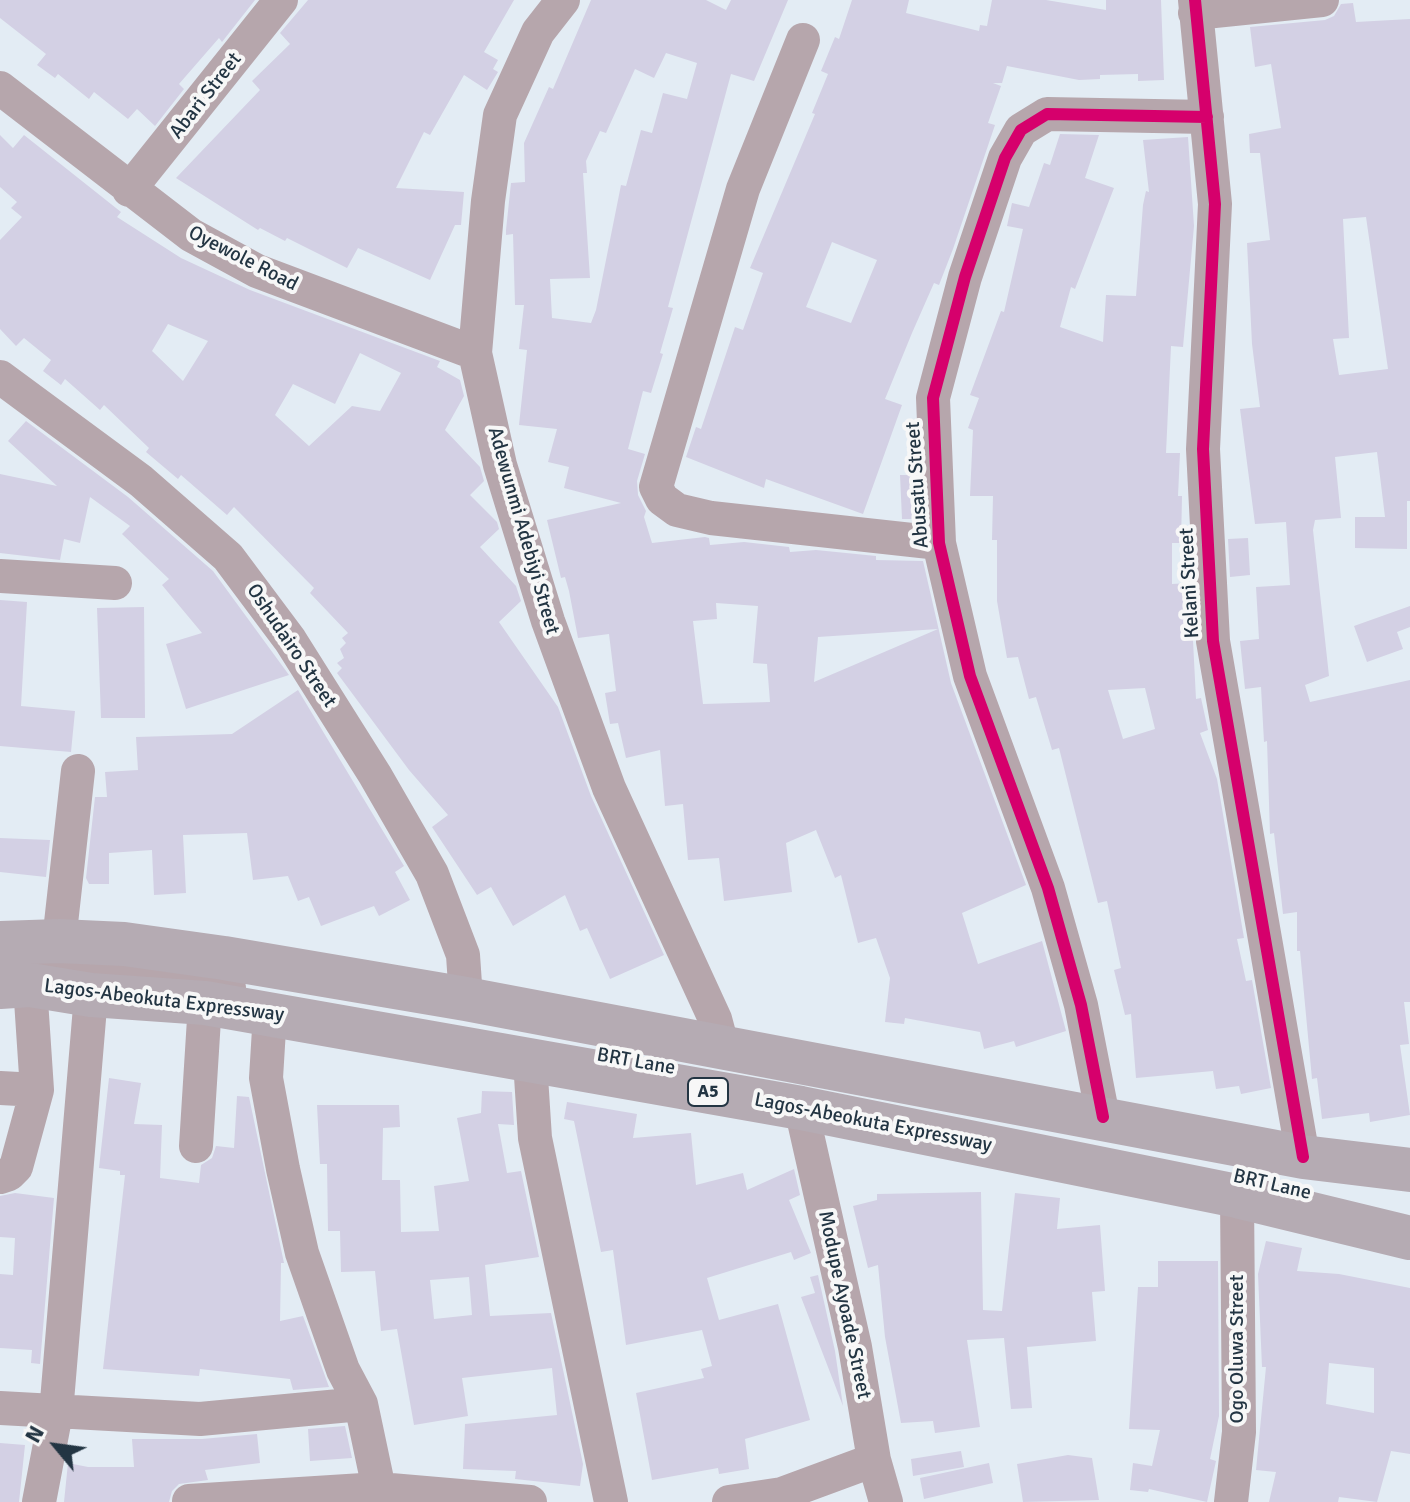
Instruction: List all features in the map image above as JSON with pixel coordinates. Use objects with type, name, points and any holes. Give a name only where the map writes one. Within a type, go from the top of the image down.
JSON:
[{"type":"highway","name":"A5","points":[[0,943],[59,941],[124,944],[224,958],[466,999],[1303,1157],[1410,1170]]},
{"type":"highway","name":"Lagos-Abeokuta Expressway","points":[[10,978],[91,995],[205,1003],[270,1013],[801,1108],[1237,1196],[1410,1238]]},
{"type":"street","name":"Abari Street","points":[[129,190],[281,0]]},
{"type":"street","name":"Adewunmi Adebiyi Street","points":[[563,0],[538,32],[500,115],[475,353],[500,465],[548,621],[609,788],[715,1019],[723,1049]]},
{"type":"street","points":[[1195,7],[1322,0]]},
{"type":"street","name":"Kelani Street","points":[[1195,7],[1215,204],[1203,449],[1213,641],[1303,1157]]},
{"type":"street","points":[[803,40],[743,189],[656,487],[662,499],[677,510],[711,518],[939,543]]},
{"type":"street","name":"Oyewole Road","points":[[0,88],[191,235],[257,271],[475,353]]},
{"type":"street","name":"Abusatu Street","points":[[1103,1117],[1081,1005],[1052,902],[970,676],[939,543],[933,398],[965,277],[1005,158],[1021,130],[1047,114],[1207,117]]},
{"type":"street","name":"Oshudairo Street","points":[[0,377],[141,481],[228,557],[299,654],[375,775],[432,874],[463,955],[466,999]]},
{"type":"street","points":[[0,576],[115,583]]},
{"type":"street","points":[[59,941],[78,771]]},
{"type":"street","name":"BRT Lane","points":[[10,978],[117,967],[1110,1149],[1410,1216]]},
{"type":"street","points":[[0,1177],[16,1167],[37,1090],[10,978]]},
{"type":"street","points":[[39,1502],[56,1413],[91,995]]},
{"type":"street","points":[[196,1146],[205,1003]]},
{"type":"street","points":[[270,1013],[266,1078],[302,1253],[343,1370],[361,1404],[379,1489]]},
{"type":"street","points":[[530,1061],[538,1154],[611,1502]]},
{"type":"street","points":[[0,1088],[37,1090]]},
{"type":"street","name":"Modupe Ayoade Street","points":[[801,1108],[855,1347],[874,1460],[886,1502]]},
{"type":"street","name":"Ogo Oluwa Street","points":[[1231,1502],[1239,1432],[1237,1196]]},
{"type":"street","points":[[0,1408],[200,1419],[361,1404]]},
{"type":"street","points":[[729,1502],[782,1494],[874,1460]]},
{"type":"street","points":[[189,1501],[379,1489],[530,1502]]},
{"type":"building","points":[[0,0],[255,0],[222,42],[219,38],[179,84],[184,89],[155,126],[137,109],[128,119],[94,92],[89,99],[58,74],[55,78],[37,65],[46,54],[0,18]]},
{"type":"building","points":[[308,0],[514,0],[484,52],[498,60],[493,69],[498,72],[487,90],[464,75],[430,135],[424,132],[396,188],[464,192],[461,225],[455,225],[430,280],[358,248],[347,268],[287,238],[285,241],[260,228],[258,230],[176,178],[260,90],[252,81],[290,44],[280,33]]},
{"type":"building","points":[[591,0],[706,0],[726,10],[731,0],[788,0],[754,81],[731,74],[668,307],[673,308],[660,353],[663,354],[651,393],[643,391],[628,449],[645,454],[637,481],[638,495],[646,511],[644,517],[652,543],[705,537],[709,538],[710,545],[744,542],[789,547],[790,552],[816,550],[876,556],[876,560],[923,561],[951,683],[1026,885],[962,913],[978,964],[1042,941],[1066,1031],[1016,1047],[1014,1041],[984,1049],[980,1032],[905,1018],[904,1024],[885,1022],[890,978],[876,938],[858,943],[841,875],[835,878],[816,830],[786,843],[792,892],[724,901],[719,858],[688,860],[683,804],[665,806],[660,750],[626,758],[618,723],[610,724],[605,693],[616,691],[609,634],[578,638],[569,591],[565,577],[561,578],[547,520],[621,503],[564,488],[569,467],[548,462],[557,429],[519,425],[527,350],[519,349],[524,305],[515,305],[513,234],[506,235],[506,230],[511,183],[525,182],[524,143],[549,87],[553,89]],"holes":[[[666,53],[697,63],[687,99],[663,93],[652,133],[641,130],[626,186],[621,185],[591,323],[552,318],[550,279],[590,278],[583,173],[587,173],[586,161],[600,131],[606,133],[635,69],[654,78]],[[716,603],[758,606],[753,663],[767,664],[770,702],[703,704],[693,621],[717,619]],[[938,629],[814,682],[818,637]]]},
{"type":"building","points":[[852,0],[909,0],[906,13],[979,31],[980,25],[987,26],[992,0],[1046,0],[1106,10],[1106,0],[1161,0],[1164,80],[1138,81],[1138,74],[1100,75],[1100,79],[1079,80],[1007,66],[1002,83],[993,83],[1001,86],[988,123],[995,125],[939,285],[934,283],[885,399],[902,405],[863,514],[766,479],[764,488],[686,457],[696,427],[701,429],[735,327],[743,330],[763,273],[750,268],[815,114],[812,113],[828,74],[821,71],[835,37],[839,39]],"holes":[[[832,242],[877,260],[851,323],[806,307]]]},
{"type":"building","points":[[1353,3],[1356,22],[1410,19],[1410,501],[1407,501],[1407,549],[1355,548],[1355,517],[1385,517],[1377,452],[1335,457],[1341,518],[1315,520],[1313,530],[1329,676],[1305,685],[1310,702],[1410,680],[1410,1002],[1404,1002],[1409,1044],[1400,1045],[1410,1115],[1370,1122],[1369,1113],[1322,1119],[1317,1078],[1312,1079],[1300,951],[1297,951],[1297,912],[1283,914],[1274,833],[1270,834],[1267,741],[1264,742],[1261,687],[1245,689],[1240,641],[1259,639],[1256,587],[1290,585],[1286,522],[1255,524],[1240,409],[1260,407],[1252,344],[1247,243],[1270,240],[1260,153],[1250,153],[1249,134],[1281,128],[1271,64],[1255,67],[1250,27],[1325,20],[1334,16],[1341,4]],"holes":[[[1366,217],[1388,369],[1339,375],[1333,339],[1349,338],[1343,219]]]},
{"type":"building","points":[[1060,134],[1099,135],[1085,178],[1114,188],[1075,289],[1071,287],[1060,327],[1103,342],[1106,295],[1136,296],[1143,205],[1146,191],[1149,192],[1143,140],[1188,137],[1194,226],[1183,347],[1171,346],[1166,453],[1180,453],[1178,496],[1182,496],[1181,543],[1172,543],[1172,584],[1190,583],[1196,699],[1201,698],[1208,730],[1200,733],[1217,779],[1244,938],[1237,939],[1246,981],[1252,980],[1271,1088],[1241,1094],[1239,1086],[1216,1089],[1213,1071],[1136,1078],[1131,1014],[1125,1015],[1114,970],[1121,968],[1107,901],[1098,903],[1059,748],[1052,750],[1036,697],[1029,699],[1018,657],[1007,658],[997,601],[997,540],[992,540],[993,496],[970,496],[973,430],[968,428],[979,398],[970,395],[1001,311],[1004,312],[1023,229],[1007,226],[1012,203],[1029,207],[1044,163],[1050,165]],"holes":[[[1145,688],[1155,729],[1123,739],[1108,690]]]},
{"type":"building","points":[[0,135],[13,148],[24,135],[121,212],[117,217],[181,258],[250,290],[440,361],[437,367],[460,380],[464,396],[445,430],[480,467],[484,481],[470,495],[497,522],[499,529],[480,547],[516,586],[521,601],[499,622],[558,707],[591,796],[664,955],[610,979],[587,928],[580,931],[565,895],[513,926],[491,887],[477,895],[432,827],[448,815],[409,770],[337,673],[342,668],[337,663],[344,658],[340,649],[346,643],[342,638],[348,633],[310,593],[314,588],[234,507],[227,515],[181,475],[178,479],[146,452],[149,448],[104,405],[100,410],[65,379],[61,385],[43,371],[51,360],[24,338],[16,346],[0,329],[0,240],[22,217],[11,208],[17,202],[0,187]],"holes":[[[168,324],[208,341],[183,381],[152,351]],[[360,353],[401,373],[380,411],[352,406],[309,446],[275,415],[293,384],[335,404]]]},
{"type":"building","points":[[26,421],[128,497],[213,571],[289,675],[186,709],[166,644],[202,633],[162,585],[169,579],[122,534],[130,526],[90,497],[80,543],[64,539],[60,560],[0,553],[0,474],[57,486],[8,441]]},
{"type":"building","points":[[900,475],[916,475],[918,519],[902,519]]},
{"type":"building","points":[[1248,538],[1250,575],[1230,577],[1228,539]]},
{"type":"building","points":[[0,600],[27,602],[21,706],[75,711],[71,752],[0,746]]},
{"type":"building","points":[[1410,606],[1410,627],[1397,632],[1403,649],[1367,662],[1354,626]]},
{"type":"building","points":[[144,607],[145,718],[101,718],[97,608]]},
{"type":"building","points":[[298,690],[404,866],[395,872],[410,900],[379,916],[374,906],[321,926],[309,897],[298,901],[288,876],[253,880],[247,833],[183,835],[186,893],[154,895],[152,850],[109,853],[109,884],[89,884],[86,878],[95,797],[107,797],[105,772],[138,770],[136,737],[232,734]]},
{"type":"building","points":[[0,838],[50,840],[46,877],[0,872]]},
{"type":"building","points":[[109,1078],[141,1083],[134,1124],[162,1125],[160,1178],[199,1183],[201,1165],[212,1158],[216,1146],[234,1148],[237,1096],[249,1097],[284,1263],[281,1263],[280,1321],[303,1316],[329,1387],[293,1390],[290,1379],[200,1369],[199,1376],[103,1369],[125,1175],[120,1175],[120,1171],[99,1168]]},
{"type":"building","points":[[482,1091],[512,1092],[514,1125],[498,1124],[507,1173],[521,1171],[539,1257],[485,1265],[490,1316],[551,1313],[583,1464],[580,1486],[515,1479],[516,1471],[463,1469],[465,1424],[557,1415],[552,1368],[462,1378],[468,1416],[414,1425],[397,1329],[381,1331],[375,1271],[341,1272],[340,1231],[328,1231],[327,1164],[320,1164],[317,1105],[399,1105],[400,1127],[383,1128],[382,1180],[400,1180],[401,1232],[439,1231],[434,1186],[469,1181],[457,1118],[481,1113]],"holes":[[[469,1277],[472,1315],[434,1319],[430,1280]]]},
{"type":"building","points":[[567,1102],[637,1114],[633,1138],[691,1133],[696,1185],[743,1173],[747,1190],[794,1169],[800,1195],[789,1200],[811,1253],[794,1260],[791,1252],[707,1278],[719,1320],[778,1304],[810,1420],[745,1439],[749,1469],[719,1474],[718,1468],[652,1480],[636,1393],[704,1378],[701,1369],[712,1366],[702,1330],[626,1345],[613,1250],[601,1252],[574,1121],[564,1119]]},
{"type":"building","points":[[981,1192],[983,1310],[1002,1311],[1015,1193],[1060,1198],[1057,1229],[1100,1225],[1105,1291],[1092,1292],[1096,1341],[1027,1347],[1032,1408],[1011,1409],[1004,1338],[967,1340],[980,1427],[935,1433],[933,1421],[901,1423],[885,1337],[878,1265],[868,1268],[853,1206],[877,1200],[877,1194]]},
{"type":"building","points":[[15,1193],[54,1198],[40,1364],[31,1363],[32,1350],[0,1348],[0,1274],[13,1275],[15,1238],[0,1237],[0,1196]]},
{"type":"building","points":[[1266,1241],[1302,1248],[1297,1271],[1339,1274],[1410,1288],[1410,1454],[1391,1451],[1377,1502],[1339,1497],[1338,1502],[1269,1502],[1276,1472],[1256,1470],[1266,1367],[1262,1367],[1258,1274]],"holes":[[[1329,1363],[1374,1368],[1374,1413],[1326,1404]]]},
{"type":"building","points":[[1158,1261],[1218,1261],[1219,1416],[1210,1459],[1216,1461],[1207,1502],[1149,1489],[1148,1492],[1130,1490],[1133,1463],[1152,1466],[1160,1430],[1129,1429],[1138,1287],[1158,1287]]},
{"type":"building","points":[[818,1275],[835,1351],[843,1406],[801,1297],[815,1293],[810,1277]]},
{"type":"building","points":[[345,1426],[352,1458],[310,1461],[308,1429]]},
{"type":"building","points":[[257,1434],[260,1463],[205,1470],[208,1480],[179,1484],[172,1491],[169,1502],[64,1502],[68,1463],[88,1467],[134,1467],[132,1439],[202,1439]]},
{"type":"building","points":[[0,1443],[25,1445],[19,1502],[0,1502]]},
{"type":"building","points":[[961,1451],[964,1467],[913,1476],[911,1459]]},
{"type":"building","points":[[1068,1455],[1092,1458],[1099,1500],[1023,1502],[1017,1464]]},
{"type":"building","points":[[989,1463],[993,1483],[924,1499],[920,1478]]},
{"type":"cycle path","points":[[1195,0],[1215,204],[1203,449],[1213,641],[1303,1157]]},
{"type":"cycle path","points":[[1103,1117],[1081,1005],[1048,888],[970,676],[939,543],[933,398],[965,277],[1005,158],[1021,130],[1047,114],[1207,117]]}]
